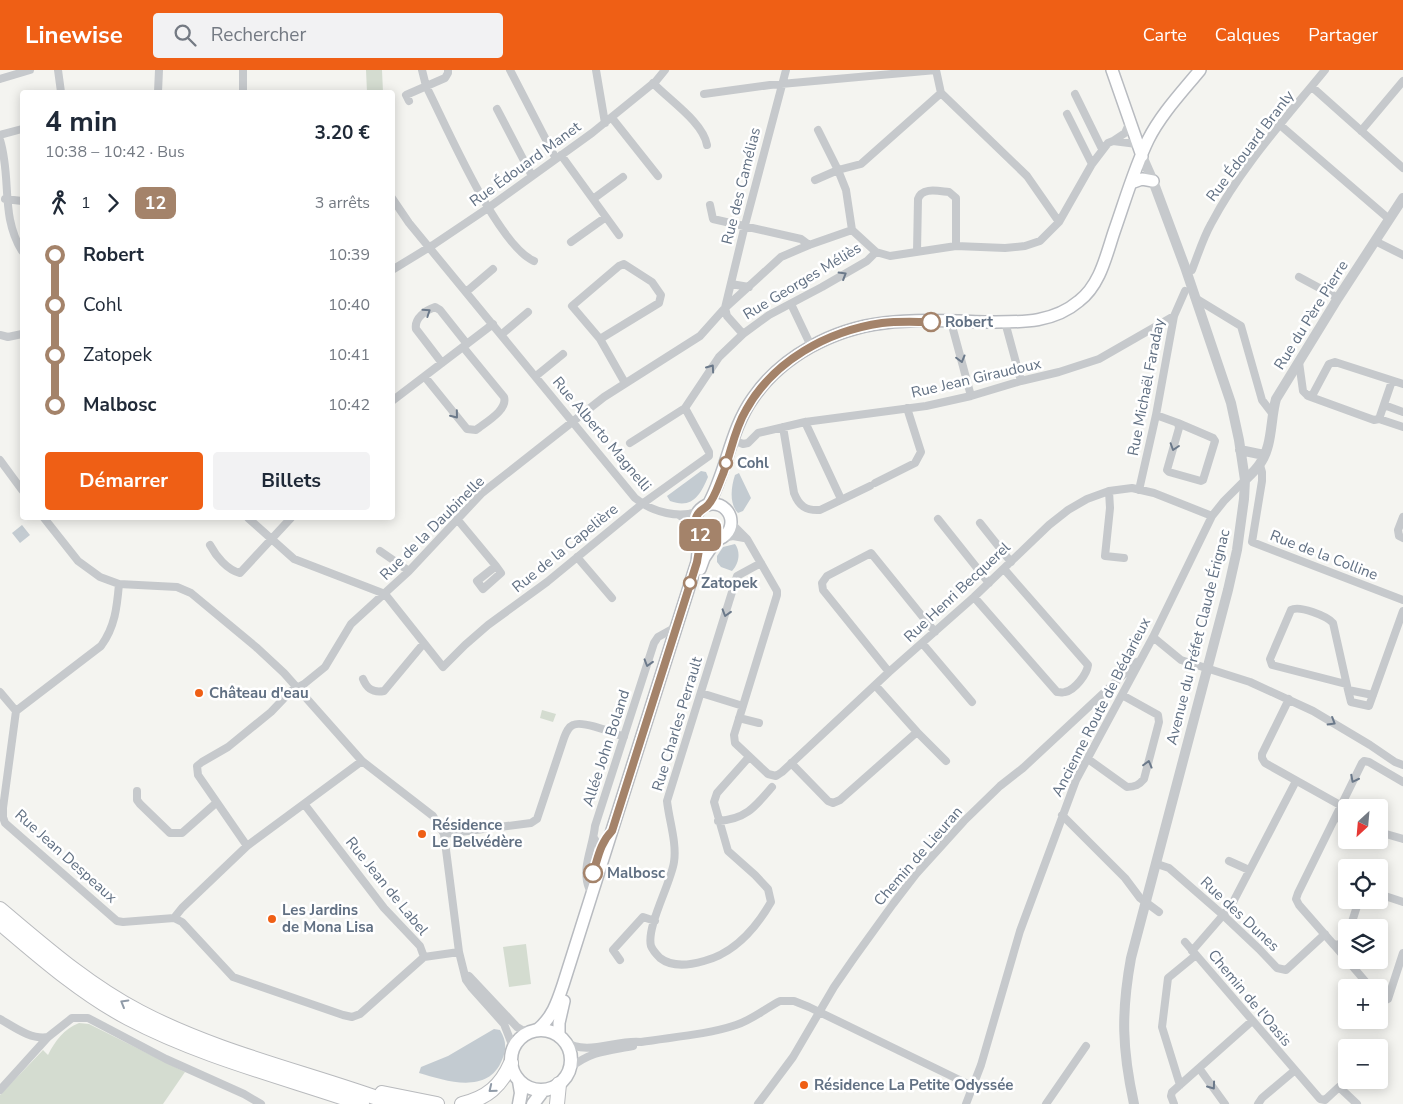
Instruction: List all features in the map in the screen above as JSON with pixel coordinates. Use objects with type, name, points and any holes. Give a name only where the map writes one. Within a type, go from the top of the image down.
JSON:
[{"type":"highway","points":[[0,909],[96,986],[138,1011],[183,1032],[234,1051],[394,1104]]},
{"type":"highway","points":[[0,923],[77,985],[104,1004],[145,1026],[210,1054],[362,1104]]},
{"type":"highway","points":[[0,931],[64,986],[97,1009],[130,1028],[172,1049],[201,1060],[334,1104]]},
{"type":"highway","points":[[183,1032],[265,1055],[374,1091],[437,1104]]},
{"type":"highway","points":[[462,1104],[478,1099],[494,1089],[505,1076],[511,1063]]},
{"type":"highway","points":[[557,1104],[559,1084]]},
{"type":"main road","points":[[1112,70],[1142,156]]},
{"type":"main road","points":[[1137,144],[1144,143],[1151,135],[1168,109],[1200,70]]},
{"type":"main road","points":[[1130,122],[1146,130],[1151,135]]},
{"type":"main road","points":[[519,1104],[519,1081],[511,1063],[513,1047],[518,1040],[544,1025],[556,1007],[590,893],[612,831],[697,562],[698,532],[696,519],[723,474],[739,424],[753,398],[778,370],[792,358],[811,346],[843,333],[883,323],[1040,320],[1066,311],[1086,294],[1100,273],[1131,183],[1151,135]]},
{"type":"main road","points":[[1131,183],[1142,180],[1153,181]]},
{"type":"main road","points":[[722,507],[723,474]]},
{"type":"main road","points":[[533,1104],[542,1092],[559,1084],[566,1077],[570,1068],[569,1049],[561,1038],[558,1023],[561,1009],[702,564],[719,539],[728,532],[731,523],[729,514],[722,507],[717,505],[704,508]]},
{"type":"main road","points":[[698,532],[704,538],[719,539]]},
{"type":"main road","points":[[535,1031],[545,1030],[561,1038]]},
{"type":"main road","points":[[519,1081],[531,1090],[542,1092]]},
{"type":"street","points":[[0,79],[30,70]]},
{"type":"street","points":[[58,70],[61,90]]},
{"type":"street","points":[[158,90],[159,70]]},
{"type":"street","points":[[242,90],[243,70]]},
{"type":"street","points":[[422,70],[426,86],[488,208],[507,236],[526,258],[534,261]]},
{"type":"street","points":[[409,101],[406,95],[445,78],[448,70]]},
{"type":"street","points":[[510,70],[558,157],[593,198],[619,235]]},
{"type":"street","points":[[596,70],[608,121],[658,176]]},
{"type":"street","name":"Rue Édouard Manet","points":[[395,268],[429,248],[488,208],[608,121],[653,83],[665,70]]},
{"type":"street","name":"Rue des Camélias","points":[[725,308],[786,70]]},
{"type":"street","points":[[704,94],[865,74],[936,70],[941,93],[1027,176],[1059,222]]},
{"type":"street","name":"Rue Édouard Branly","points":[[1192,270],[1210,226],[1226,198],[1280,125],[1326,70]]},
{"type":"street","points":[[1361,131],[1403,81]]},
{"type":"street","points":[[653,83],[670,100],[677,102],[705,136],[707,145]]},
{"type":"street","points":[[1312,87],[1403,168]]},
{"type":"street","points":[[815,180],[838,170],[861,164],[941,93]]},
{"type":"street","points":[[1075,94],[1102,149]]},
{"type":"street","points":[[496,108],[532,176]]},
{"type":"street","points":[[1068,114],[1092,164]]},
{"type":"street","points":[[818,130],[846,190],[852,230],[876,252],[890,256],[956,246],[1005,248],[1025,246],[1040,241],[1059,222],[1102,149],[1125,132],[1130,122]]},
{"type":"street","points":[[1280,125],[1389,219]]},
{"type":"street","points":[[0,135],[20,130]]},
{"type":"street","points":[[0,140],[6,161],[6,213],[11,230],[20,247]]},
{"type":"street","points":[[1113,141],[1137,144]]},
{"type":"street","name":"Avenue du Préfet Claude Érignac","points":[[1134,1104],[1124,1053],[1124,1004],[1130,958],[1237,550],[1245,480],[1231,403],[1153,181],[1142,156]]},
{"type":"street","points":[[593,198],[623,177]]},
{"type":"street","points":[[917,252],[918,199],[924,191],[948,192],[956,198],[956,246]]},
{"type":"street","name":"Rue du Père Pierre","points":[[1262,460],[1270,434],[1272,413],[1276,399],[1374,241],[1403,198]]},
{"type":"street","points":[[6,199],[20,201]]},
{"type":"street","name":"Rue Alberto Magnelli","points":[[395,202],[429,248],[502,334],[635,498],[642,504],[660,511],[679,515]]},
{"type":"street","points":[[710,205],[713,219],[801,239],[810,245]]},
{"type":"street","points":[[571,242],[606,217]]},
{"type":"street","name":"Rue de la Daubinelle","points":[[216,803],[198,775],[197,766],[228,747],[271,712],[291,691],[304,684],[325,666],[351,624],[409,571],[482,493],[604,397],[700,336],[725,308],[780,257],[852,230]]},
{"type":"street","points":[[1374,241],[1403,255]]},
{"type":"street","name":"Rue Georges Méliès","points":[[630,443],[685,408],[718,357],[743,334],[769,315],[867,260],[876,252]]},
{"type":"street","points":[[600,339],[659,303],[661,295],[652,282],[624,264],[619,266],[572,306],[600,339],[625,383]]},
{"type":"street","points":[[466,292],[493,269]]},
{"type":"street","points":[[1299,277],[1338,298]]},
{"type":"street","points":[[731,284],[749,287]]},
{"type":"street","name":"Rue Michaël Faraday","points":[[1139,490],[1156,414],[1174,316],[1185,291]]},
{"type":"street","points":[[1195,298],[1240,326],[1262,400],[1272,413]]},
{"type":"street","points":[[791,304],[811,346]]},
{"type":"street","points":[[425,377],[467,429],[476,430],[503,407],[506,402],[504,397],[440,310],[435,307],[416,320],[416,329],[442,363]]},
{"type":"street","name":"Rue Georges Méliès","points":[[725,308],[727,316],[743,334]]},
{"type":"street","points":[[502,334],[528,312]]},
{"type":"street","name":"Rue Jean Giraudoux","points":[[733,440],[743,444],[748,443],[758,433],[804,422],[926,406],[1059,372],[1099,359],[1174,316]]},
{"type":"street","points":[[951,322],[971,396]]},
{"type":"street","points":[[1004,322],[1021,381]]},
{"type":"street","points":[[1160,323],[1172,328]]},
{"type":"street","points":[[395,399],[493,324]]},
{"type":"street","points":[[0,335],[8,337],[20,334]]},
{"type":"street","name":"Rue Alberto Magnelli","points":[[536,376],[563,354]]},
{"type":"street","points":[[1299,362],[1303,391],[1308,396],[1374,420],[1379,418],[1403,426]]},
{"type":"street","points":[[1308,396],[1313,394],[1329,364],[1335,362],[1403,384]]},
{"type":"street","points":[[1379,418],[1392,381]]},
{"type":"street","points":[[1384,405],[1403,412]]},
{"type":"street","name":"Rue de la Capelière","points":[[424,643],[443,666],[488,625],[577,558],[642,504],[709,456],[709,452],[685,408]]},
{"type":"street","points":[[783,427],[797,502],[804,508],[820,510],[915,463],[921,452],[906,408]]},
{"type":"street","points":[[1156,414],[1178,422],[1213,438],[1215,441],[1203,480],[1201,481],[1167,470],[1179,431],[1178,422]]},
{"type":"street","points":[[804,422],[841,499]]},
{"type":"street","points":[[1240,450],[1262,460],[1245,480]]},
{"type":"street","points":[[0,460],[20,487]]},
{"type":"street","name":"Rue de la Colline","points":[[1262,460],[1262,481],[1252,542],[1403,600]]},
{"type":"street","name":"Ancienne Route de Bédarieux","points":[[966,1104],[974,1087],[1020,931],[1076,780],[1152,638],[1212,516],[1245,480]]},
{"type":"street","name":"Rue Henri Becquerel","points":[[749,757],[772,776],[782,772],[889,672],[974,597],[1049,525],[1068,510],[1087,499],[1123,488],[1139,490],[1212,516]]},
{"type":"street","points":[[1109,491],[1110,508],[1105,556],[1124,558]]},
{"type":"street","points":[[679,515],[694,513],[704,508]]},
{"type":"street","points":[[679,515],[692,524],[698,532]]},
{"type":"street","points":[[1403,518],[1398,530],[1403,538]]},
{"type":"street","points":[[457,519],[496,566]]},
{"type":"street","points":[[938,519],[989,583]]},
{"type":"street","points":[[46,520],[78,561],[100,577],[119,584],[177,587],[191,593],[256,647],[298,687],[362,761],[433,816],[444,834],[459,952],[466,980],[504,1024],[513,1047]]},
{"type":"street","points":[[250,520],[294,559],[385,594],[424,643],[384,691],[370,690],[366,687],[363,679]]},
{"type":"street","points":[[210,545],[216,556],[234,572],[240,573],[289,520]]},
{"type":"street","points":[[731,523],[747,539],[778,595],[734,735],[735,743],[749,757]]},
{"type":"street","points":[[980,523],[1011,562]]},
{"type":"street","points":[[719,539],[734,536],[747,539]]},
{"type":"street","points":[[380,551],[409,571]]},
{"type":"street","points":[[889,672],[823,590],[822,583],[827,576],[871,554],[934,632]]},
{"type":"street","points":[[577,558],[612,598]]},
{"type":"street","name":"Rue Charles Perrault","points":[[749,757],[717,793],[714,802],[728,851],[768,889],[771,902],[741,942],[724,954],[704,961],[686,964],[665,962],[657,955],[651,945],[651,930],[673,870],[675,859],[675,845],[669,821],[667,801],[737,576],[761,562]]},
{"type":"street","points":[[974,597],[1057,692],[1066,692],[1075,687],[1088,670],[1088,665],[1004,569]]},
{"type":"street","points":[[0,692],[16,711],[101,646],[114,622],[119,584]]},
{"type":"street","points":[[1373,695],[1347,687],[1272,665],[1270,659],[1291,610],[1300,608],[1326,618],[1333,623],[1347,687],[1351,702],[1369,706],[1373,695],[1403,611]]},
{"type":"street","name":"Allée John Boland","points":[[590,893],[585,878],[595,826],[654,643],[658,637],[676,627]]},
{"type":"street","points":[[1152,638],[1181,660],[1250,682],[1314,711],[1395,762],[1403,765]]},
{"type":"street","points":[[922,643],[972,702]]},
{"type":"street","name":"Chemin de Lieuran","points":[[758,1104],[778,1079],[820,1013],[834,987],[916,874],[964,821],[1000,786],[1023,768],[1139,661]]},
{"type":"street","points":[[875,686],[946,761]]},
{"type":"street","points":[[701,693],[743,706]]},
{"type":"street","points":[[1088,758],[1127,787],[1133,787],[1144,779],[1158,715],[1122,695]]},
{"type":"street","points":[[1289,699],[1262,754],[1262,758],[1265,763],[1338,804]]},
{"type":"street","name":"Rue Jean Despeaux","points":[[16,711],[2,796],[3,818],[6,823],[117,920],[123,922],[174,918]]},
{"type":"street","points":[[740,718],[759,724]]},
{"type":"street","points":[[444,834],[531,823],[537,819],[564,738],[572,725],[580,723],[624,737]]},
{"type":"street","points":[[791,763],[828,801],[833,803],[840,800],[917,732]]},
{"type":"street","points":[[362,761],[305,805],[247,846],[182,908],[174,918],[182,922],[234,977],[352,1017],[360,1014],[424,957]]},
{"type":"street","points":[[1343,799],[1364,761],[1403,782]]},
{"type":"street","points":[[1180,1085],[1162,1022],[1168,978],[1194,953],[1231,906],[1296,781]]},
{"type":"street","points":[[718,820],[739,817],[752,810],[772,787]]},
{"type":"street","points":[[137,791],[140,804],[170,833],[176,834],[182,833],[216,803],[247,846]]},
{"type":"street","name":"Rue Jean de Label","points":[[305,805],[384,908],[420,946],[424,957],[459,952]]},
{"type":"street","points":[[1338,810],[1296,899],[1299,905],[1338,950]]},
{"type":"street","points":[[1062,815],[1124,878],[1140,898],[1159,912]]},
{"type":"street","points":[[590,893],[600,848],[612,831]]},
{"type":"street","points":[[1388,834],[1403,838]]},
{"type":"street","points":[[594,838],[600,848]]},
{"type":"street","points":[[1229,861],[1249,870]]},
{"type":"street","name":"Rue des Dunes","points":[[1156,864],[1169,868],[1223,915],[1277,968],[1286,970],[1325,934]]},
{"type":"street","points":[[1388,897],[1403,902]]},
{"type":"street","points":[[620,960],[613,950],[643,917],[654,921]]},
{"type":"street","name":"Chemin de l'Oasis","points":[[1185,942],[1320,1099],[1325,1100],[1339,1087],[1357,1104]]},
{"type":"street","points":[[1334,945],[1338,944]]},
{"type":"street","points":[[1388,999],[1403,954]]},
{"type":"street","points":[[1355,969],[1363,979]]},
{"type":"street","points":[[464,971],[517,1027],[522,1030],[535,1031]]},
{"type":"street","points":[[561,1038],[571,1046],[580,1048],[633,1041],[641,1042],[736,1025],[748,1020],[780,1000],[794,1001],[974,1087]]},
{"type":"street","points":[[0,1090],[48,1037],[72,1018],[88,1018],[166,1059],[244,1094],[260,1104]]},
{"type":"street","points":[[0,1019],[33,1037],[41,1039],[48,1037]]},
{"type":"street","points":[[1174,1104],[1171,1096],[1172,1092],[1252,1021]]},
{"type":"street","points":[[570,1068],[582,1058],[597,1053],[635,1046],[641,1042]]},
{"type":"street","points":[[1046,1104],[1086,1046]]},
{"type":"street","points":[[1199,1068],[1225,1104]]},
{"type":"street","points":[[1258,1104],[1262,1098],[1294,1071]]},
{"type":"shaded area","points":[[366,70],[382,70],[383,90],[367,90]]},
{"type":"shaded area","points":[[701,471],[706,472],[708,477],[702,490],[694,499],[684,503],[670,501],[667,496]]},
{"type":"shaded area","points":[[739,473],[751,498],[743,511],[738,513],[733,505],[732,495],[735,475]]},
{"type":"shaded area","points":[[22,525],[30,535],[20,543],[12,533]]},
{"type":"shaded area","points":[[735,544],[738,558],[732,571],[721,567],[717,562],[717,556],[723,547]]},
{"type":"shaded area","points":[[542,710],[556,714],[553,722],[540,718]]},
{"type":"shaded area","points":[[526,944],[531,984],[509,987],[503,947]]},
{"type":"shaded area","points":[[79,1023],[89,1024],[185,1072],[163,1104],[0,1104],[0,1095],[43,1050],[48,1055],[60,1036]]},
{"type":"shaded area","points":[[494,1029],[500,1030],[502,1034],[505,1041],[505,1052],[496,1071],[487,1078],[477,1082],[465,1083],[453,1082],[419,1073],[421,1067],[448,1056]]},
{"type":"bus line","name":"12","points":[[593,873],[600,848],[612,831],[697,562],[700,534],[697,529],[696,519],[701,510],[708,506],[715,493],[739,424],[753,398],[778,370],[811,346],[865,326],[883,323],[931,322]]},
{"type":"place","name":"Robert","points":[[931,322]]},
{"type":"place","name":"Cohl","points":[[726,463]]},
{"type":"place","name":"Zatopek","points":[[690,583]]},
{"type":"place","name":"Château d'eau","points":[[199,693]]},
{"type":"place","name":"Résidence Le Belvédère","points":[[422,834]]},
{"type":"place","name":"Malbosc","points":[[593,873]]},
{"type":"place","name":"Les Jardins de Mona Lisa","points":[[272,919]]},
{"type":"place","name":"Résidence La Petite Odyssée","points":[[804,1085]]}]
